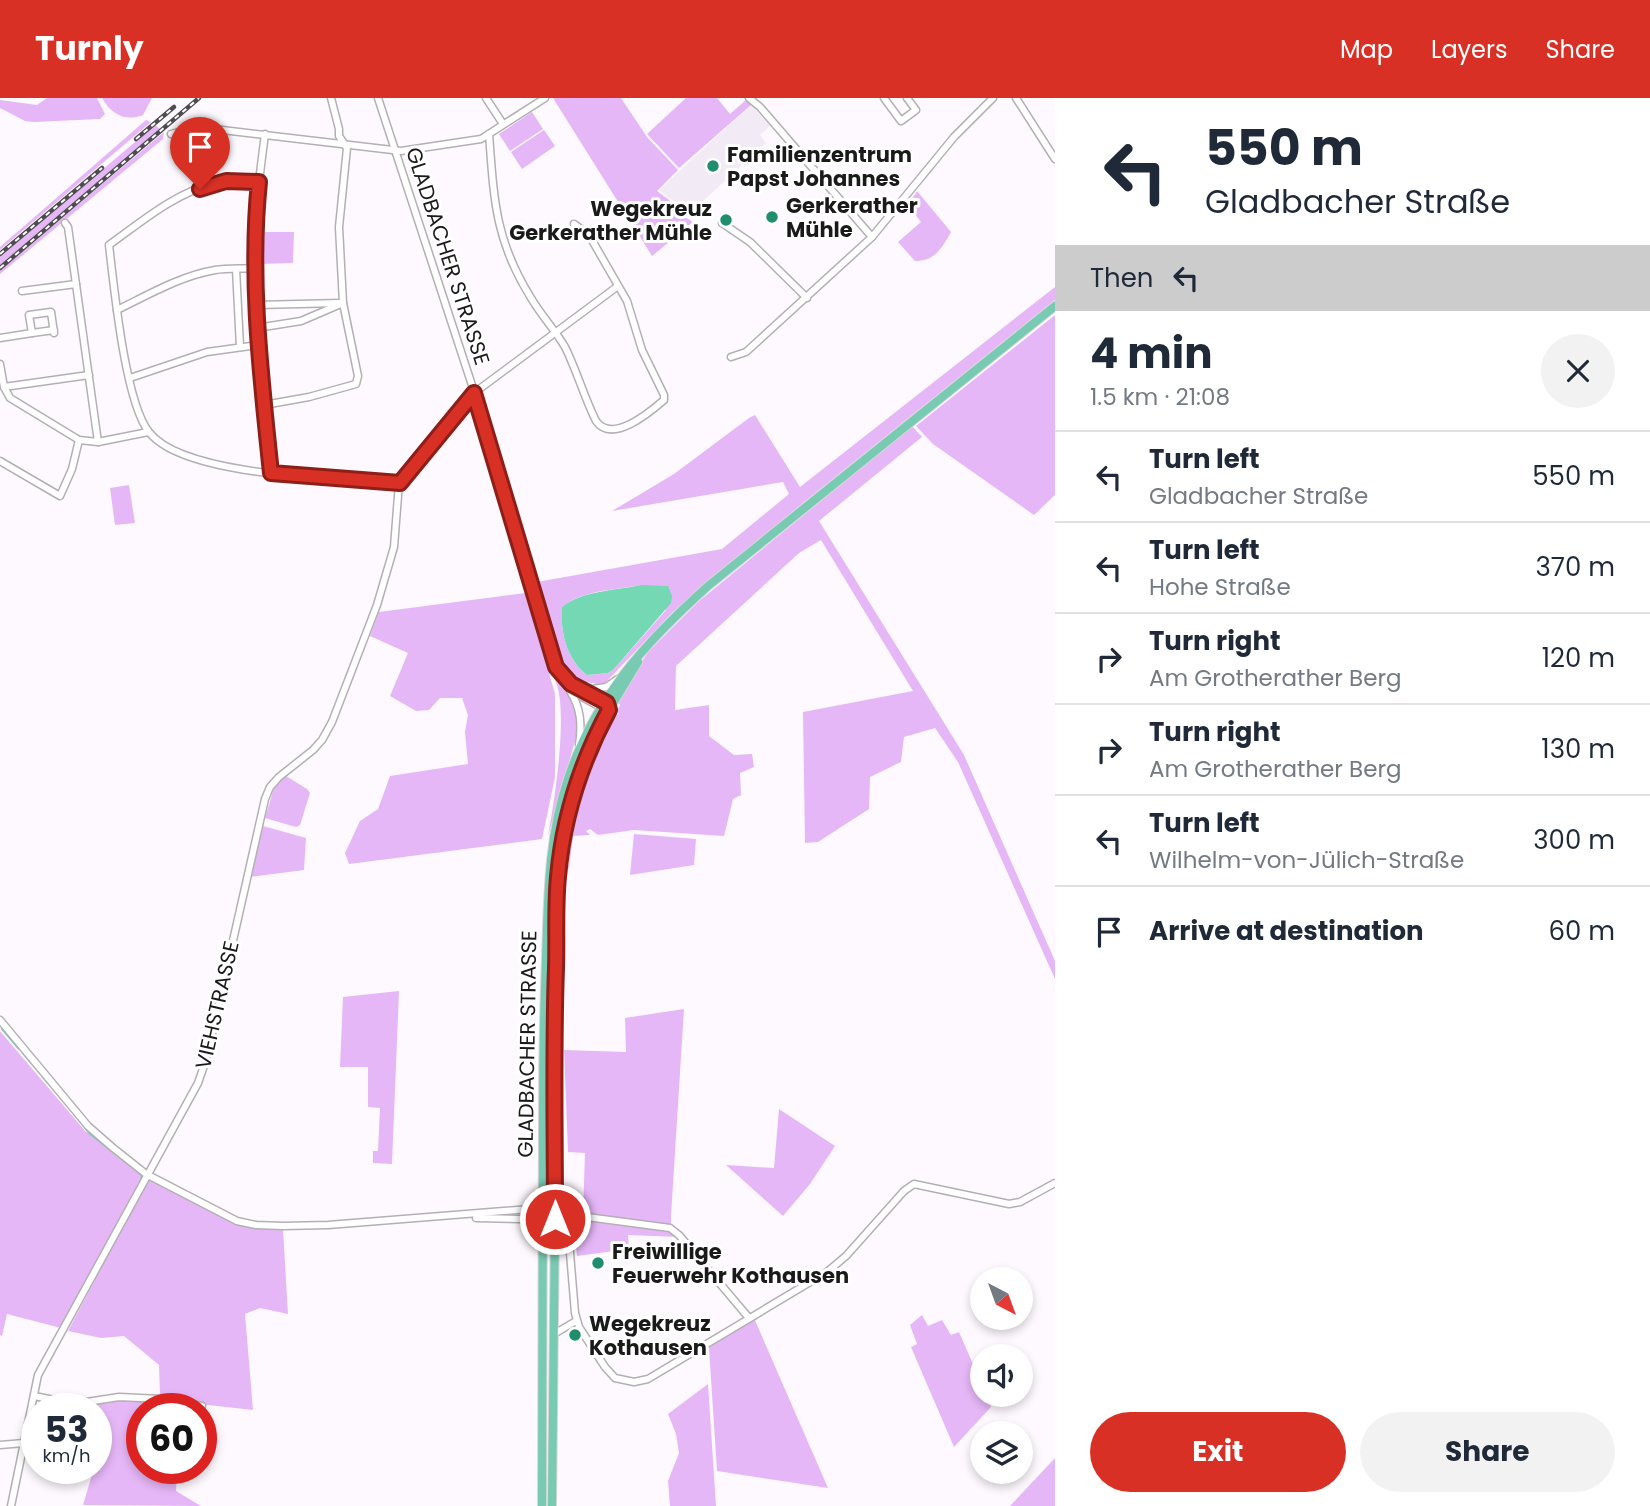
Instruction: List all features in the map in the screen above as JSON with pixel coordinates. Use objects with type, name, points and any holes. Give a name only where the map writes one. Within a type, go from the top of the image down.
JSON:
[{"type":"main road","points":[[604,706],[619,678],[655,637],[708,586],[1055,306]]},
{"type":"main road","points":[[604,706],[626,680],[655,637]]},
{"type":"main road","name":"GLADBACHER STRASSE","points":[[542,1506],[543,1043],[550,859],[568,778],[577,754],[604,706]]},
{"type":"main road","name":"GLADBACHER STRASSE","points":[[552,1506],[552,1335],[559,1219],[553,1064],[558,878],[565,827],[576,785],[604,706]]},
{"type":"street","points":[[264,405],[309,397],[356,384],[358,376],[343,303],[339,227],[347,148],[339,136],[331,98]]},
{"type":"street","name":"GLADBACHER STRASSE","points":[[378,98],[474,393],[559,677],[575,699],[580,712],[582,726],[577,754]]},
{"type":"street","points":[[486,98],[503,124]]},
{"type":"street","points":[[884,98],[901,121],[916,110],[907,98]]},
{"type":"street","points":[[731,357],[746,352],[872,237],[954,137],[993,98]]},
{"type":"street","points":[[1016,98],[1055,159]]},
{"type":"street","points":[[171,134],[197,127],[401,151],[481,139],[540,99]]},
{"type":"street","points":[[752,99],[872,237]]},
{"type":"street","points":[[265,134],[255,226],[254,268],[258,345],[271,473]]},
{"type":"street","points":[[489,134],[493,195],[502,242],[531,298],[564,345],[588,406],[600,427],[620,429],[652,410],[664,400],[664,395],[642,350],[627,301],[589,235],[573,224]]},
{"type":"street","points":[[259,182],[214,184],[187,194],[109,245],[117,310],[139,414],[148,432],[160,444],[180,455],[229,468],[400,483],[474,393],[618,286]]},
{"type":"street","points":[[65,223],[68,227],[98,442]]},
{"type":"street","points":[[722,223],[750,242],[807,298]]},
{"type":"street","points":[[117,310],[180,281],[215,270],[254,268]]},
{"type":"street","points":[[236,269],[240,347]]},
{"type":"street","points":[[22,291],[76,284]]},
{"type":"street","points":[[256,304],[343,303]]},
{"type":"street","points":[[257,328],[301,321],[343,303]]},
{"type":"street","points":[[0,338],[54,331],[51,312],[29,315],[32,333]]},
{"type":"street","points":[[130,378],[207,352],[258,345]]},
{"type":"street","points":[[0,364],[5,392],[16,403],[79,440],[98,442],[148,432]]},
{"type":"street","points":[[2,382],[89,375]]},
{"type":"street","points":[[0,461],[60,496],[72,469],[79,440]]},
{"type":"street","name":"VIEHSTRASSE","points":[[35,1393],[38,1375],[147,1174],[188,1105],[206,1060],[265,799],[270,787],[279,777],[322,740],[337,710],[376,611],[394,547],[400,483]]},
{"type":"street","points":[[556,667],[571,684],[585,690],[604,706]]},
{"type":"street","points":[[585,690],[606,687],[619,678]]},
{"type":"street","points":[[567,687],[604,706]]},
{"type":"street","points":[[0,1020],[88,1126],[147,1174],[237,1221],[256,1225],[328,1226],[542,1208],[559,1219],[568,1229],[576,1321],[615,1378],[634,1382],[648,1379],[827,1272],[846,1256],[904,1191],[914,1184],[1009,1204],[1020,1202],[1053,1185]]},
{"type":"street","points":[[450,1217],[559,1219],[572,1215],[673,1229],[749,1318]]},
{"type":"street","points":[[552,1335],[576,1321]]},
{"type":"street","points":[[0,1445],[21,1443]]},
{"type":"street","name":"VIEHSTRASSE","points":[[11,1506],[21,1458]]},
{"type":"shaded area","points":[[47,98],[97,98],[105,114],[100,119],[34,122],[25,121],[0,108],[0,100],[37,105]]},
{"type":"shaded area","points":[[102,98],[152,98],[143,115],[130,118],[114,112]]},
{"type":"shaded area","points":[[553,98],[621,98],[647,137],[678,170],[657,191],[688,214],[685,217],[693,222],[652,256]]},
{"type":"shaded area","points":[[686,98],[717,98],[730,114],[746,100],[751,105],[679,168],[647,134]]},
{"type":"shaded area","name":"Familienzentrum Papst Johannes","points":[[751,105],[770,126],[760,135],[766,143],[690,213],[659,190]]},
{"type":"shaded area","points":[[532,112],[543,129],[510,151],[499,134]]},
{"type":"shaded area","points":[[146,120],[151,122],[0,250],[0,247]]},
{"type":"shaded area","points":[[155,125],[160,129],[0,265],[0,257]]},
{"type":"shaded area","points":[[544,130],[555,146],[522,169],[511,152]]},
{"type":"shaded area","points":[[164,132],[163,139],[0,274],[0,270]]},
{"type":"shaded area","points":[[917,191],[951,232],[933,256],[915,261],[898,242],[921,222],[908,205]]},
{"type":"shaded area","points":[[259,232],[294,232],[293,263],[259,264]]},
{"type":"shaded area","points":[[1055,287],[1055,300],[798,507],[673,612],[607,681],[600,686],[581,682],[567,672],[555,649],[537,582],[722,549],[789,494],[783,482],[612,511],[674,474],[755,415],[800,487]],"holes":[[[641,585],[666,610],[608,673],[587,675],[574,662],[566,645],[562,607],[580,597]]]},
{"type":"shaded area","points":[[1055,315],[1055,495],[1034,515],[933,444],[916,426]]},
{"type":"shaded area","points":[[912,426],[922,437],[819,521],[964,755],[1055,961],[1055,979],[958,762],[935,728],[904,737],[901,762],[870,777],[869,809],[818,842],[805,843],[803,712],[913,691],[821,540],[799,553],[676,666],[675,710],[709,705],[709,736],[734,755],[752,754],[754,767],[740,773],[741,795],[733,799],[724,836],[634,830],[598,835],[590,829],[586,831],[590,835],[573,836],[568,868],[574,829],[578,810],[589,773],[612,718],[619,714],[617,711],[620,705],[617,700],[648,652],[698,602]]},
{"type":"shaded area","points":[[129,485],[135,523],[115,525],[110,488]]},
{"type":"shaded area","points":[[641,585],[668,586],[672,596],[671,603],[614,669],[608,673],[587,675],[574,662],[566,645],[562,607],[589,594]]},
{"type":"shaded area","points":[[526,593],[555,694],[555,777],[542,839],[349,864],[345,853],[360,821],[378,809],[390,776],[468,764],[465,732],[468,715],[462,698],[440,698],[429,710],[416,711],[390,696],[408,653],[370,636],[379,612]]},
{"type":"shaded area","points":[[554,678],[571,697],[579,727],[548,836],[561,731],[559,691]]},
{"type":"shaded area","points":[[286,776],[310,793],[300,825],[296,827],[265,818],[274,788]]},
{"type":"shaded area","points":[[263,826],[306,838],[304,870],[250,877]]},
{"type":"shaded area","points":[[634,834],[696,839],[694,865],[630,875]]},
{"type":"shaded area","points":[[399,991],[392,1164],[373,1163],[373,1151],[378,1151],[380,1108],[368,1107],[368,1067],[340,1067],[343,997]]},
{"type":"shaded area","points":[[684,1009],[671,1216],[671,1230],[679,1237],[628,1235],[629,1249],[577,1256],[572,1213],[583,1214],[585,1153],[568,1152],[564,1050],[626,1052],[625,1018]]},
{"type":"shaded area","points":[[0,1031],[86,1132],[89,1130],[151,1181],[229,1221],[254,1228],[283,1229],[288,1314],[260,1308],[245,1314],[253,1410],[217,1406],[217,1393],[160,1393],[159,1365],[124,1336],[101,1338],[68,1331],[95,1280],[89,1277],[61,1328],[7,1314],[2,1336]]},
{"type":"shaded area","points":[[779,1109],[835,1146],[810,1184],[783,1216],[726,1165],[774,1168]]},
{"type":"shaded area","points":[[922,1315],[928,1326],[942,1320],[951,1335],[959,1332],[970,1357],[970,1407],[991,1407],[978,1421],[970,1421],[970,1430],[954,1447],[911,1347],[917,1344],[910,1325]]},
{"type":"shaded area","points":[[754,1318],[828,1488],[717,1471],[709,1348],[711,1343]]},
{"type":"shaded area","points":[[708,1384],[716,1506],[670,1506],[668,1481],[679,1453],[676,1434],[668,1414]]},
{"type":"shaded area","points":[[126,1399],[126,1484],[176,1484],[176,1491],[201,1506],[83,1505],[89,1484],[112,1484],[112,1401]]},
{"type":"shaded area","points":[[1055,1458],[1055,1506],[1010,1506],[1033,1484]]},
{"type":"waterway","points":[[2,1029],[19,1049]]},
{"type":"waterway","points":[[22,1052],[35,1067]]},
{"type":"waterway","points":[[42,1076],[48,1083]]},
{"type":"waterway","points":[[70,1109],[90,1134],[141,1174],[142,1180]]},
{"type":"railway","points":[[0,268],[199,98]]},
{"type":"railway","points":[[136,139],[174,107]]},
{"type":"railway","points":[[0,254],[102,168]]},
{"type":"place","name":"Familienzentrum Papst Johannes","points":[[713,166]]},
{"type":"place","name":"Gerkerather Mühle","points":[[772,217]]},
{"type":"place","name":"Wegekreuz Gerkerather Mühle","points":[[726,220]]},
{"type":"place","name":"Freiwillige Feuerwehr Kothausen","points":[[598,1263]]},
{"type":"place","name":"Wegekreuz Kothausen","points":[[575,1335]]},
{"type":"route","points":[[200,189],[226,181],[259,182],[254,268],[258,345],[271,473],[400,483],[474,393],[505,488],[556,667],[571,684],[607,703],[609,710],[597,732],[576,785],[565,827],[558,878],[553,1064],[555,1219]]}]
